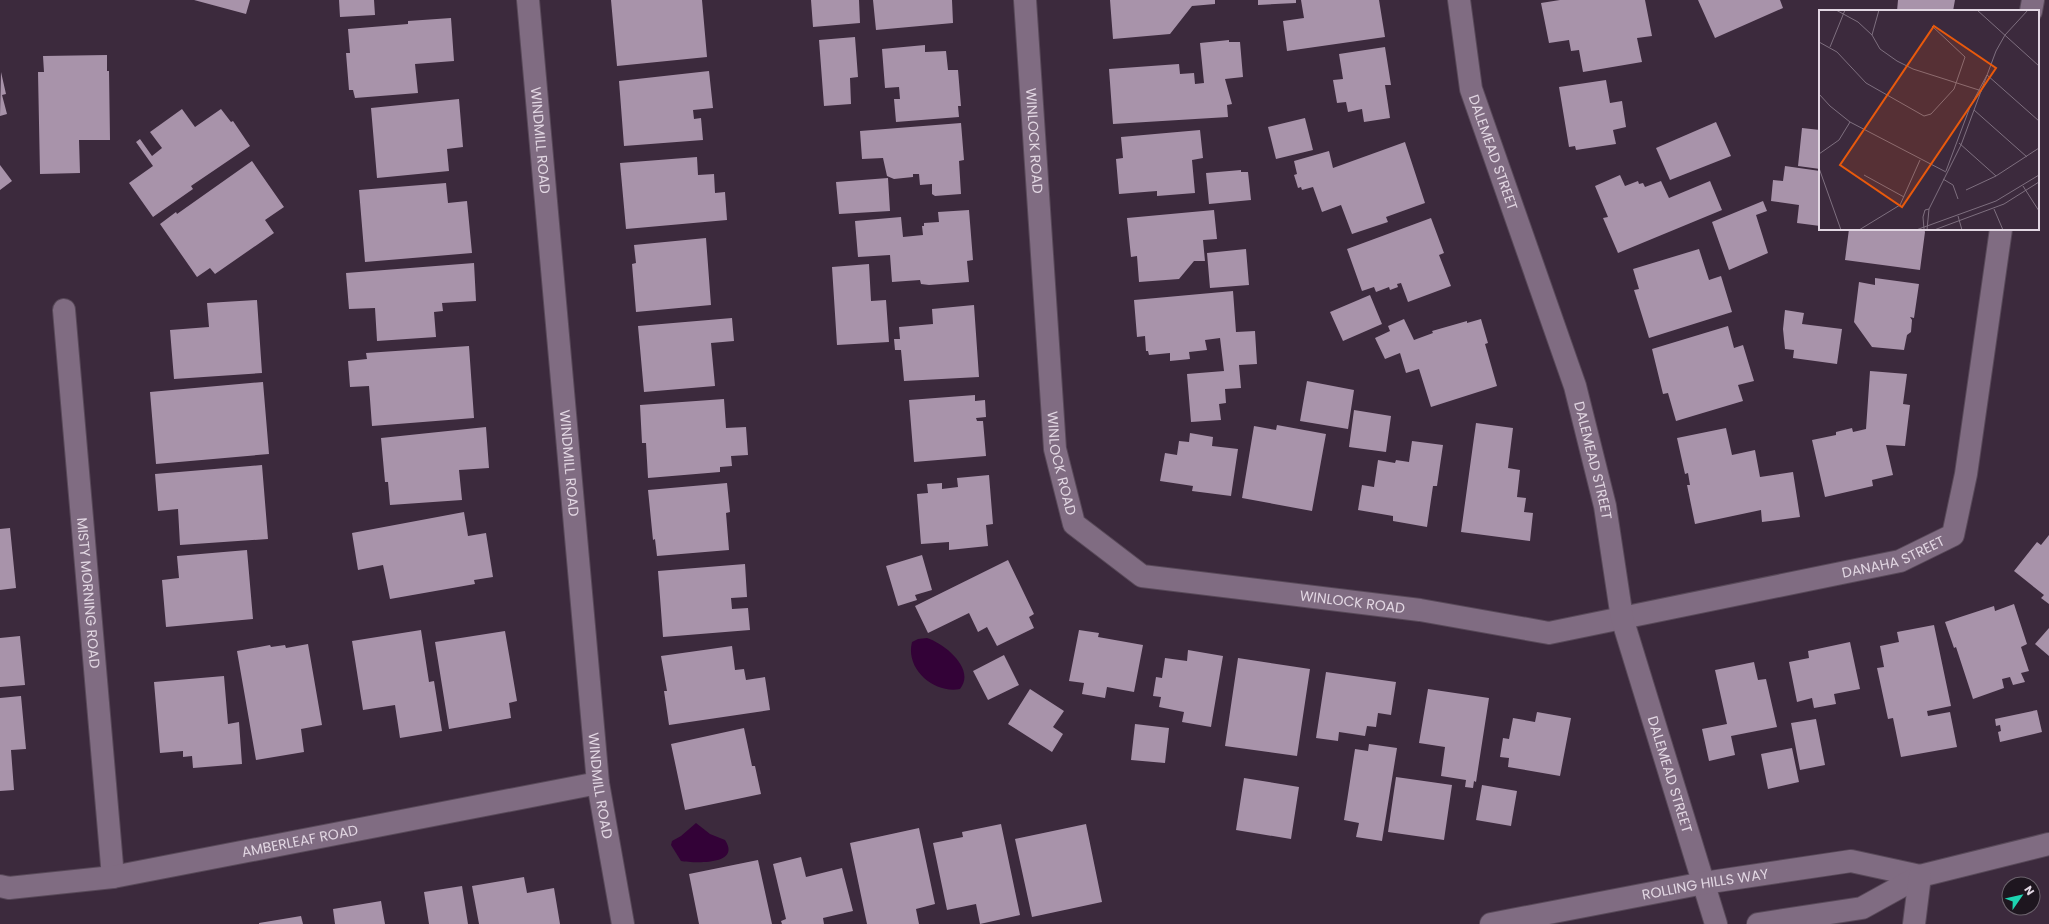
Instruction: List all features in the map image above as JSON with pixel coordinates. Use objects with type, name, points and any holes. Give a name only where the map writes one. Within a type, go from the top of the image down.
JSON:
[{"type":"street","name":"WINDMILL ROAD","points":[[528,0],[598,783],[623,924]]},
{"type":"street","name":"WINLOCK ROAD","points":[[1025,0],[1054,449],[1074,524],[1142,576],[1420,610],[1549,633],[1622,618]]},
{"type":"street","name":"DALEMEAD STREET","points":[[1459,0],[1471,89],[1575,386],[1605,506],[1622,618],[1716,924]]},
{"type":"street","points":[[2031,10],[2033,0]]},
{"type":"street","name":"DANAHA STREET","points":[[1622,618],[1900,561],[1953,535],[1966,474],[2001,230]]},
{"type":"street","name":"MISTY MORNING ROAD","points":[[64,310],[113,877]]},
{"type":"street","name":"AMBERLEAF ROAD","points":[[0,886],[9,888],[113,877],[598,783]]},
{"type":"street","name":"ROLLING HILLS WAY","points":[[1758,924],[1862,908],[1920,876],[2049,844]]},
{"type":"street","name":"ROLLING HILLS WAY","points":[[1490,924],[1704,883],[1851,861],[1920,876]]},
{"type":"street","points":[[1914,924],[1920,876]]},
{"type":"shaded area","points":[[927,638],[942,646],[956,658],[964,673],[964,681],[960,689],[950,690],[941,688],[924,678],[917,670],[911,652],[912,642],[918,639]]},
{"type":"shaded area","points":[[696,823],[710,834],[725,840],[728,848],[727,855],[722,859],[714,861],[681,861],[671,845],[672,841],[681,836]]},
{"type":"building","points":[[194,0],[250,0],[246,14]]},
{"type":"building","points":[[339,0],[374,0],[375,15],[340,17]]},
{"type":"building","points":[[611,0],[702,0],[707,57],[617,66]]},
{"type":"building","points":[[811,0],[859,0],[860,23],[813,27]]},
{"type":"building","points":[[873,0],[952,0],[953,23],[876,30]]},
{"type":"building","points":[[1110,0],[1215,0],[1215,4],[1192,6],[1170,34],[1113,39]]},
{"type":"building","points":[[1258,0],[1296,0],[1296,3],[1258,5]]},
{"type":"building","points":[[1301,0],[1379,0],[1385,37],[1287,51],[1283,21],[1304,18]]},
{"type":"building","points":[[1560,0],[1645,0],[1652,36],[1637,38],[1642,62],[1583,72],[1579,50],[1571,51],[1569,40],[1549,43],[1541,3]]},
{"type":"building","points":[[1698,0],[1780,0],[1783,8],[1715,38]]},
{"type":"building","points":[[1898,0],[1955,0],[1953,10],[1897,10]]},
{"type":"building","points":[[451,18],[454,61],[415,64],[418,93],[355,98],[353,90],[349,90],[346,53],[350,53],[348,29],[408,24],[408,21]]},
{"type":"building","points":[[855,37],[858,77],[850,78],[851,104],[824,106],[819,40]]},
{"type":"building","points":[[1229,40],[1229,42],[1240,42],[1243,77],[1225,79],[1232,104],[1227,105],[1228,117],[1113,124],[1109,69],[1179,64],[1180,74],[1194,73],[1195,84],[1204,83],[1200,43]]},
{"type":"building","points":[[925,45],[925,52],[946,51],[948,70],[958,70],[961,106],[958,106],[959,117],[896,122],[894,99],[900,99],[899,87],[885,88],[882,49]]},
{"type":"building","points":[[1385,47],[1391,85],[1385,85],[1390,118],[1364,122],[1362,109],[1348,112],[1346,102],[1337,103],[1333,80],[1343,79],[1339,54]]},
{"type":"building","points":[[107,55],[107,71],[109,71],[110,140],[79,140],[80,173],[40,174],[38,72],[44,72],[43,56]]},
{"type":"building","points":[[709,71],[713,108],[693,110],[694,119],[701,118],[703,140],[624,146],[619,81]]},
{"type":"building","points":[[1,72],[6,94],[2,95],[7,114],[0,116]]},
{"type":"building","points":[[1606,80],[1610,103],[1622,101],[1626,127],[1613,130],[1616,144],[1576,150],[1575,146],[1569,147],[1559,87]]},
{"type":"building","points":[[459,99],[463,147],[447,149],[449,171],[377,178],[371,108]]},
{"type":"building","points":[[182,109],[195,127],[221,109],[231,122],[233,121],[250,146],[191,186],[193,189],[153,217],[129,183],[153,166],[136,142],[140,139],[152,156],[162,148],[150,132]]},
{"type":"building","points":[[1305,118],[1313,150],[1276,159],[1268,127]]},
{"type":"building","points":[[1716,122],[1731,156],[1670,180],[1656,148]]},
{"type":"building","points":[[961,123],[964,160],[959,161],[961,194],[935,196],[932,194],[932,184],[920,185],[919,174],[913,174],[913,177],[894,179],[887,176],[883,158],[862,159],[860,131]]},
{"type":"building","points":[[1802,128],[1819,130],[1819,169],[1798,166]]},
{"type":"building","points":[[1200,130],[1203,158],[1192,160],[1195,193],[1157,196],[1157,191],[1119,194],[1116,159],[1123,158],[1121,137]]},
{"type":"building","points":[[1405,142],[1425,203],[1386,217],[1388,222],[1352,234],[1341,205],[1322,212],[1313,187],[1302,190],[1301,187],[1298,188],[1294,175],[1297,174],[1294,161],[1329,151],[1333,168]]},
{"type":"building","points":[[697,157],[698,175],[714,174],[715,193],[725,192],[727,220],[626,229],[620,163]]},
{"type":"building","points":[[252,161],[284,207],[265,220],[274,233],[215,274],[210,268],[197,277],[160,224],[176,212],[177,214]]},
{"type":"building","points":[[0,165],[12,181],[0,190]]},
{"type":"building","points":[[1785,166],[1819,171],[1819,226],[1797,223],[1799,205],[1771,201],[1773,180],[1783,181]]},
{"type":"building","points":[[1241,170],[1241,172],[1248,172],[1251,200],[1209,204],[1206,173]]},
{"type":"building","points":[[1620,175],[1625,186],[1638,181],[1639,184],[1643,183],[1645,187],[1661,181],[1669,198],[1710,181],[1722,210],[1618,253],[1603,218],[1608,217],[1595,186]]},
{"type":"building","points":[[888,178],[890,211],[839,214],[836,182]]},
{"type":"building","points":[[446,183],[448,203],[467,201],[472,253],[365,262],[359,190]]},
{"type":"building","points":[[1763,201],[1767,211],[1756,215],[1768,253],[1729,270],[1712,222]]},
{"type":"building","points":[[969,210],[973,260],[967,261],[969,282],[929,285],[921,284],[920,280],[892,282],[890,255],[858,257],[855,221],[901,217],[903,237],[923,235],[922,226],[924,226],[924,223],[939,222],[938,212]]},
{"type":"building","points":[[1214,210],[1217,239],[1203,240],[1205,261],[1194,261],[1179,279],[1139,282],[1137,256],[1131,257],[1127,218]]},
{"type":"building","points":[[1431,218],[1444,253],[1439,255],[1451,286],[1408,302],[1401,283],[1397,284],[1398,287],[1390,290],[1389,287],[1376,292],[1374,287],[1362,291],[1347,249]]},
{"type":"building","points":[[1849,230],[1924,230],[1920,270],[1845,260]]},
{"type":"building","points":[[706,238],[711,305],[636,312],[632,264],[636,263],[634,245]]},
{"type":"building","points":[[1246,249],[1249,285],[1210,288],[1207,253]]},
{"type":"building","points":[[1699,249],[1709,280],[1721,276],[1732,312],[1649,338],[1634,290],[1639,289],[1633,269]]},
{"type":"building","points":[[474,263],[476,301],[442,303],[443,311],[434,312],[436,337],[377,341],[375,308],[349,309],[346,273]]},
{"type":"building","points":[[869,264],[871,301],[886,300],[889,342],[837,345],[832,267]]},
{"type":"building","points":[[1875,278],[1919,284],[1914,318],[1910,317],[1912,320],[1911,332],[1907,335],[1904,350],[1872,347],[1854,322],[1859,282],[1875,285]]},
{"type":"building","points":[[1233,291],[1236,332],[1255,331],[1257,364],[1239,365],[1241,388],[1225,389],[1226,403],[1219,404],[1221,420],[1191,422],[1187,374],[1224,371],[1220,338],[1205,340],[1207,350],[1189,352],[1190,359],[1170,361],[1170,353],[1149,355],[1148,351],[1146,351],[1145,336],[1137,337],[1134,300]]},
{"type":"building","points":[[1370,295],[1382,324],[1343,341],[1330,312]]},
{"type":"building","points":[[257,300],[262,373],[174,379],[170,330],[209,327],[207,303]]},
{"type":"building","points":[[974,305],[979,377],[904,381],[901,350],[895,350],[894,339],[900,339],[899,327],[933,324],[932,309]]},
{"type":"building","points":[[1785,310],[1804,313],[1802,324],[1842,329],[1837,364],[1793,358],[1794,350],[1785,349],[1783,329]]},
{"type":"building","points":[[732,318],[734,341],[711,343],[715,386],[644,392],[638,326]]},
{"type":"building","points":[[1404,319],[1414,340],[1433,333],[1432,331],[1467,321],[1467,323],[1481,319],[1488,343],[1485,344],[1497,386],[1431,407],[1419,369],[1406,373],[1400,353],[1385,359],[1375,338],[1390,331],[1388,326]]},
{"type":"building","points":[[1728,326],[1734,348],[1743,345],[1754,381],[1738,385],[1743,401],[1676,421],[1668,393],[1663,394],[1652,349]]},
{"type":"building","points":[[469,346],[474,418],[372,426],[369,386],[350,387],[348,361],[367,359],[366,353]]},
{"type":"building","points":[[1870,371],[1907,374],[1903,404],[1910,405],[1905,446],[1886,445],[1893,475],[1872,480],[1873,486],[1825,497],[1812,440],[1836,435],[1836,432],[1852,428],[1853,432],[1866,429]]},
{"type":"building","points":[[1307,381],[1354,390],[1348,429],[1300,421]]},
{"type":"building","points":[[263,382],[269,454],[156,464],[150,392]]},
{"type":"building","points":[[975,395],[975,401],[985,400],[986,417],[976,418],[977,421],[983,421],[986,456],[914,462],[909,400]]},
{"type":"building","points":[[724,399],[726,428],[746,427],[748,455],[731,456],[732,466],[720,467],[720,472],[648,478],[646,443],[642,443],[640,405]]},
{"type":"building","points":[[1354,410],[1391,416],[1386,452],[1349,447]]},
{"type":"building","points":[[1476,423],[1513,428],[1508,468],[1520,470],[1517,497],[1526,498],[1524,512],[1533,513],[1530,541],[1461,532]]},
{"type":"building","points":[[1277,425],[1326,434],[1312,511],[1242,498],[1254,426],[1276,430]]},
{"type":"building","points":[[486,427],[489,468],[459,470],[462,500],[390,505],[388,482],[385,482],[381,438]]},
{"type":"building","points":[[1726,428],[1732,455],[1755,450],[1760,477],[1793,472],[1800,517],[1762,522],[1761,510],[1695,524],[1687,485],[1690,485],[1688,473],[1685,474],[1677,438]]},
{"type":"building","points":[[1190,433],[1213,437],[1212,446],[1238,449],[1231,496],[1192,491],[1193,486],[1160,481],[1165,453],[1177,455],[1179,441],[1189,442]]},
{"type":"building","points":[[1412,441],[1443,445],[1437,486],[1433,486],[1427,527],[1393,521],[1393,516],[1358,510],[1362,485],[1374,487],[1378,460],[1395,463],[1396,460],[1409,462]]},
{"type":"building","points":[[262,465],[268,539],[180,545],[178,509],[158,511],[155,474]]},
{"type":"building","points":[[989,475],[993,524],[986,525],[988,546],[949,550],[949,542],[921,544],[917,494],[928,493],[927,484],[942,483],[942,489],[958,487],[957,478]]},
{"type":"building","points":[[727,483],[730,512],[726,513],[729,550],[657,556],[655,539],[653,540],[648,490]]},
{"type":"building","points":[[464,512],[468,536],[486,533],[493,577],[474,580],[475,584],[390,599],[383,565],[358,570],[352,533]]},
{"type":"building","points":[[10,528],[16,588],[0,590],[0,529]]},
{"type":"building","points":[[2049,535],[2049,604],[2041,598],[2044,595],[2014,571],[2037,542],[2041,545]]},
{"type":"building","points":[[247,550],[253,619],[166,627],[162,580],[179,578],[177,556]]},
{"type":"building","points":[[922,555],[932,590],[915,595],[917,600],[898,606],[886,566]]},
{"type":"building","points":[[1008,560],[1034,614],[1029,617],[1034,628],[997,646],[987,627],[978,632],[969,613],[928,633],[915,606]]},
{"type":"building","points":[[745,564],[747,597],[731,598],[732,609],[748,608],[750,630],[663,637],[658,571]]},
{"type":"building","points":[[2014,604],[2027,644],[2021,647],[2029,671],[2021,673],[2025,682],[2013,685],[2010,677],[2002,679],[2004,688],[1973,699],[1956,647],[1954,648],[1945,622],[1994,606],[1995,611]]},
{"type":"building","points":[[1934,625],[1951,706],[1927,711],[1928,716],[1950,712],[1957,747],[1901,757],[1893,718],[1888,719],[1877,668],[1884,667],[1880,646],[1899,642],[1897,632]]},
{"type":"building","points":[[2049,628],[2049,656],[2035,644]]},
{"type":"building","points":[[421,630],[429,682],[434,681],[442,731],[400,738],[395,705],[363,710],[352,641]]},
{"type":"building","points":[[1079,630],[1099,633],[1098,637],[1143,645],[1134,692],[1107,687],[1105,698],[1082,694],[1084,683],[1069,681]]},
{"type":"building","points":[[505,631],[517,701],[509,703],[511,718],[449,729],[435,642]]},
{"type":"building","points":[[20,636],[25,685],[0,687],[0,638]]},
{"type":"building","points":[[1850,642],[1860,689],[1834,694],[1836,704],[1814,708],[1812,698],[1797,702],[1789,662],[1809,658],[1808,651]]},
{"type":"building","points":[[308,644],[322,725],[301,729],[304,752],[256,760],[237,651],[270,645],[271,647],[285,645],[286,648]]},
{"type":"building","points":[[732,646],[735,670],[744,669],[746,680],[765,677],[770,710],[669,725],[664,691],[667,691],[661,656]]},
{"type":"building","points":[[1188,650],[1223,656],[1211,727],[1182,722],[1184,712],[1159,707],[1161,697],[1153,696],[1156,677],[1162,678],[1165,658],[1187,661]]},
{"type":"building","points":[[1004,655],[1019,685],[988,700],[973,671]]},
{"type":"building","points":[[1238,658],[1310,669],[1297,756],[1225,746]]},
{"type":"building","points":[[1754,662],[1758,680],[1766,679],[1777,727],[1731,736],[1735,755],[1709,761],[1702,729],[1727,724],[1715,670]]},
{"type":"building","points":[[1326,672],[1396,682],[1391,715],[1378,713],[1376,727],[1367,726],[1365,736],[1339,732],[1338,741],[1316,738]]},
{"type":"building","points":[[224,676],[228,724],[239,722],[242,764],[193,768],[192,756],[183,757],[183,751],[160,753],[154,682]]},
{"type":"building","points":[[1030,689],[1064,711],[1053,727],[1063,734],[1052,752],[1008,724]]},
{"type":"building","points":[[1428,689],[1489,698],[1476,782],[1474,781],[1473,788],[1465,787],[1466,780],[1441,776],[1445,747],[1419,743]]},
{"type":"building","points":[[21,696],[26,749],[11,750],[14,790],[0,791],[0,698]]},
{"type":"building","points":[[2037,710],[2042,732],[2000,742],[1998,732],[2001,731],[2000,725],[1996,726],[1995,719]]},
{"type":"building","points":[[1537,712],[1571,718],[1560,776],[1508,767],[1509,758],[1500,757],[1503,738],[1509,739],[1513,718],[1535,722]]},
{"type":"building","points":[[1816,719],[1825,765],[1800,770],[1791,723]]},
{"type":"building","points":[[1135,724],[1169,728],[1165,763],[1131,760]]},
{"type":"building","points":[[744,728],[752,766],[755,766],[761,794],[685,810],[671,744]]},
{"type":"building","points":[[1369,744],[1397,748],[1382,841],[1356,837],[1359,823],[1344,820],[1355,749],[1368,751]]},
{"type":"building","points":[[1792,748],[1799,782],[1768,789],[1761,754]]},
{"type":"building","points":[[1396,777],[1452,785],[1444,840],[1388,832]]},
{"type":"building","points":[[1244,778],[1299,787],[1291,839],[1236,830]]},
{"type":"building","points":[[1482,785],[1517,791],[1511,826],[1476,820]]},
{"type":"building","points":[[1001,824],[1020,915],[980,924],[976,904],[947,910],[933,843],[963,837],[962,832]]},
{"type":"building","points":[[1086,824],[1102,902],[1032,917],[1015,839]]},
{"type":"building","points":[[919,828],[935,904],[916,909],[919,924],[867,924],[850,843]]},
{"type":"building","points":[[801,857],[806,877],[842,868],[853,911],[823,918],[824,924],[782,924],[781,921],[786,919],[773,864]]},
{"type":"building","points":[[758,860],[772,924],[699,924],[689,874]]},
{"type":"building","points":[[524,877],[527,893],[554,888],[560,924],[479,924],[472,886]]},
{"type":"building","points":[[462,886],[468,924],[429,924],[424,892]]},
{"type":"building","points":[[381,901],[385,924],[335,924],[333,909]]},
{"type":"building","points":[[301,916],[303,924],[259,924],[259,923]]}]
